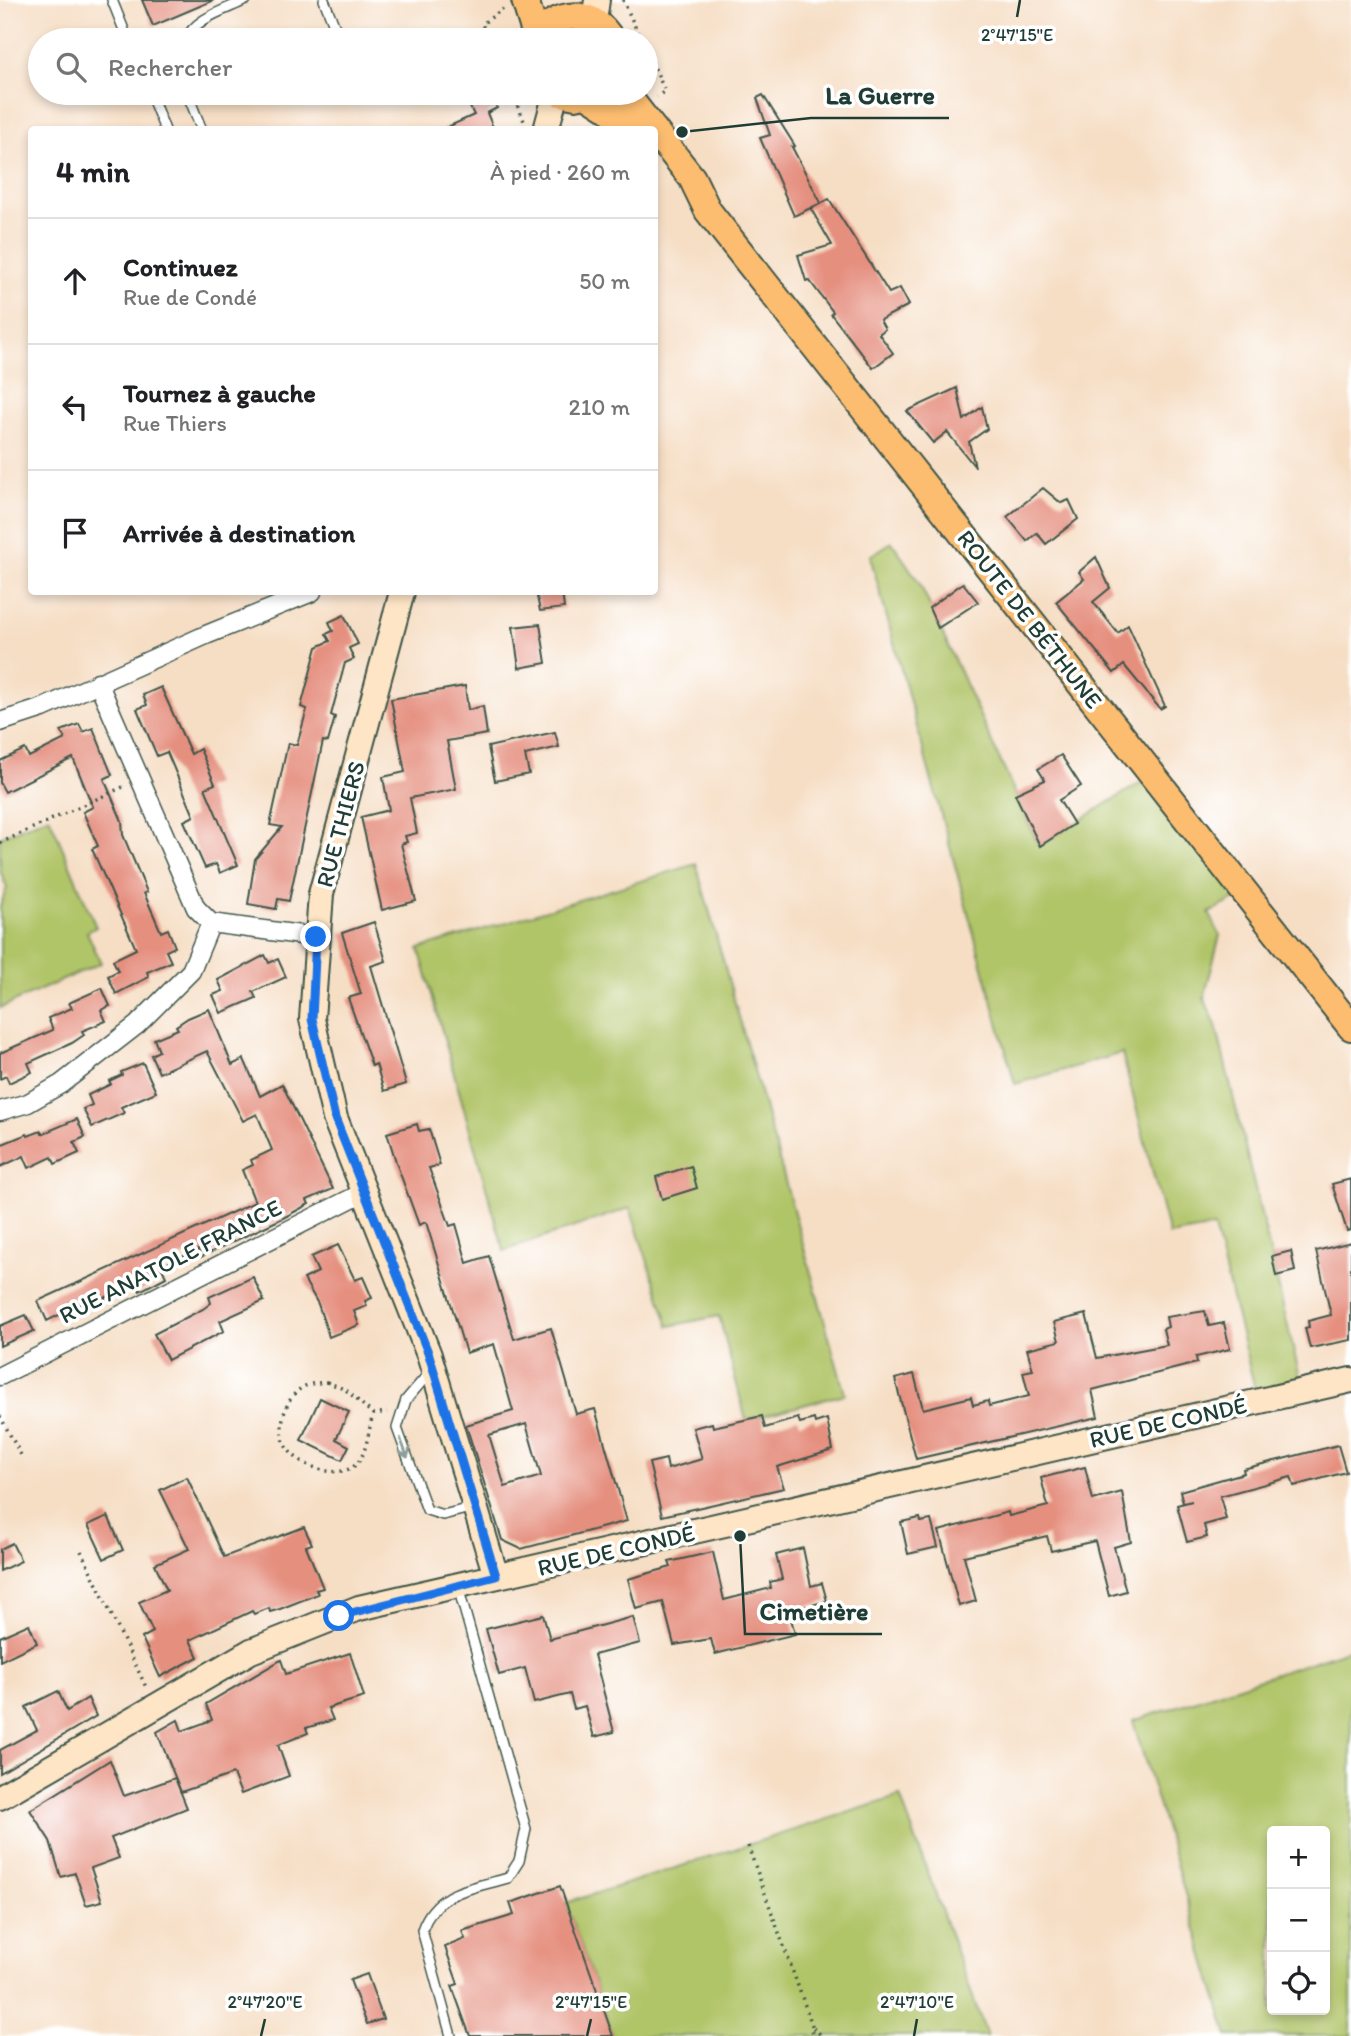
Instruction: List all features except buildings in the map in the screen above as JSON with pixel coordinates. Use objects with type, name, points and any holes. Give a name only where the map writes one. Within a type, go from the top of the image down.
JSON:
[{"type":"main road","points":[[517,3],[531,28]]},
{"type":"main road","points":[[546,28],[557,8],[601,20]]},
{"type":"main road","points":[[549,126],[564,105]]},
{"type":"main road","name":"ROUTE DE BÉTHUNE","points":[[601,105],[641,119]]},
{"type":"main road","name":"ROUTE DE BÉTHUNE","points":[[658,139],[692,178],[708,211],[1351,1027]]},
{"type":"main road","name":"ROUTE DE BÉTHUNE","points":[[658,163],[692,202],[708,211]]},
{"type":"main road","name":"RUE THIERS","points":[[401,595],[321,894],[312,1019],[335,1118],[433,1368],[496,1576]]},
{"type":"main road","name":"RUE DE CONDÉ","points":[[0,1797],[251,1651],[359,1608],[1351,1380]]},
{"type":"street","points":[[0,722],[43,708],[305,595]]},
{"type":"street","points":[[98,682],[196,908],[211,923],[316,937]]},
{"type":"street","points":[[0,1111],[28,1103],[61,1084],[137,1025],[191,971],[211,923]]},
{"type":"street","name":"RUE ANATOLE FRANCE","points":[[0,1376],[364,1192]]},
{"type":"lane","points":[[111,0],[123,28]]},
{"type":"lane","points":[[193,28],[246,0]]},
{"type":"lane","points":[[324,0],[335,28]]},
{"type":"lane","points":[[155,105],[163,126]]},
{"type":"lane","points":[[192,105],[200,126]]},
{"type":"lane","points":[[433,1368],[406,1400],[397,1428],[427,1510],[443,1515],[474,1507]]},
{"type":"lane","points":[[450,2036],[422,1930],[427,1915],[444,1896],[508,1878],[519,1861],[526,1829],[458,1585]]},
{"type":"path","points":[[623,0],[636,28]]},
{"type":"path","points":[[484,28],[482,24],[517,3]]},
{"type":"path","points":[[658,76],[665,91],[658,99]]},
{"type":"path","points":[[517,105],[525,126]]},
{"type":"path","points":[[641,119],[653,105]]},
{"type":"path","points":[[0,843],[141,779]]},
{"type":"path","points":[[327,1382],[346,1390],[373,1414],[360,1460],[354,1466],[339,1473],[328,1471],[288,1450],[282,1438],[282,1425],[292,1397],[301,1389],[327,1382]]},
{"type":"path","points":[[0,1416],[22,1457]]},
{"type":"path","points":[[81,1551],[145,1682],[152,1710]]},
{"type":"path","points":[[748,1846],[813,2028],[813,2036]]},
{"type":"path","points":[[813,2028],[822,2036]]},
{"type":"green space","points":[[892,542],[920,584],[1039,846],[1153,775],[1246,893],[1209,913],[1220,935],[1204,998],[1216,1025],[1303,1390],[1258,1401],[1214,1227],[1169,1235],[1122,1053],[1015,1084],[870,556]]},
{"type":"green space","points":[[49,816],[96,927],[87,932],[101,963],[0,1008],[0,906],[7,888],[0,871],[0,837]]},
{"type":"green space","points":[[696,864],[845,1394],[746,1420],[719,1316],[669,1326],[630,1208],[504,1251],[419,949]]},
{"type":"green space","points":[[1348,1650],[1351,1658],[1351,2036],[1228,2036],[1133,1721]]},
{"type":"green space","points":[[900,1796],[987,2036],[613,2036],[566,1903]]},
{"type":"place","name":"La Guerre","points":[[682,132]]},
{"type":"place","name":"Cimetière","points":[[740,1536]]},
{"type":"route","points":[[316,937],[312,1019],[335,1118],[429,1355],[496,1576],[359,1608],[339,1616]]}]
